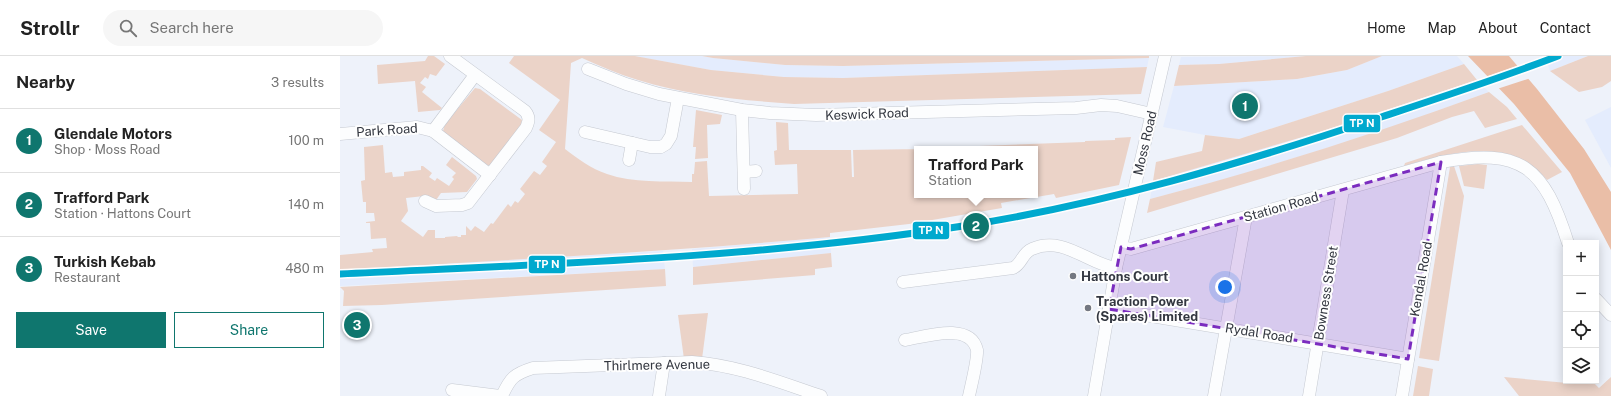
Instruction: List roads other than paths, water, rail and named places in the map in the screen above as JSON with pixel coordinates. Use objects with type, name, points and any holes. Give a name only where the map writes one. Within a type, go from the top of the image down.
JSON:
[{"type":"street","points":[[425,201],[436,206],[466,204],[470,202],[526,128],[529,120],[529,117],[524,111],[450,56]]},
{"type":"street","name":"Moss Road","points":[[1094,396],[1116,268],[1165,56]]},
{"type":"street","name":"Keswick Road","points":[[588,69],[626,84],[678,98],[742,110],[816,115],[1076,108],[1110,105],[1152,114]]},
{"type":"street","name":"Park Road","points":[[433,131],[475,75]]},
{"type":"street","points":[[585,132],[656,148],[666,144],[671,136],[678,98]]},
{"type":"street","points":[[742,110],[750,171],[744,189]]},
{"type":"street","name":"Park Road","points":[[340,134],[417,127],[433,131],[490,175]]},
{"type":"street","points":[[629,160],[632,143]]},
{"type":"street","name":"Station Road","points":[[1121,247],[1131,249],[1441,162],[1467,158],[1490,157],[1503,158],[1524,167],[1533,174],[1548,193],[1559,214],[1567,240]]},
{"type":"street","name":"Kendal Road","points":[[1402,396],[1441,162]]},
{"type":"street","name":"Bowness Street","points":[[1309,396],[1343,190]]},
{"type":"street","points":[[1214,396],[1246,217]]},
{"type":"street","points":[[903,282],[935,273],[1017,267],[1024,254],[1030,250],[1044,246],[1058,246],[1072,250],[1102,265],[1116,268]]},
{"type":"street","points":[[1599,302],[1611,315]]},
{"type":"street","name":"Rydal Road","points":[[1109,309],[1408,359]]},
{"type":"street","points":[[905,340],[954,332],[966,335],[974,344],[977,351],[969,396]]},
{"type":"street","points":[[659,396],[664,363]]},
{"type":"street","name":"Thirlmere Avenue","points":[[501,396],[508,382],[514,376],[533,368],[664,363],[711,363],[731,367],[822,396]]},
{"type":"street","points":[[452,390],[501,396]]},
{"type":"place","name":"Glendale Motors","points":[[1245,106]]},
{"type":"place","name":"Trafford Park","points":[[976,226]]},
{"type":"place","name":"Hattons Court","points":[[1073,276]]},
{"type":"place","name":"Traction Power (Spares) Limited","points":[[1088,308]]},
{"type":"place","name":"Turkish Kebab","points":[[357,325]]}]
